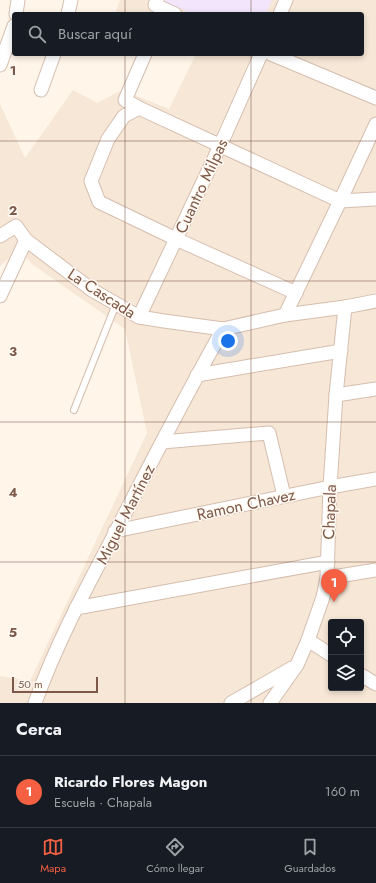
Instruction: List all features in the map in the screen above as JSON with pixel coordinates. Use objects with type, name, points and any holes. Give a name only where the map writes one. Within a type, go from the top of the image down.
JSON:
[{"type":"street","points":[[16,12],[18,0]]},
{"type":"street","points":[[68,12],[71,0]]},
{"type":"street","points":[[281,12],[286,0]]},
{"type":"street","points":[[156,3],[172,12]]},
{"type":"street","points":[[0,65],[12,32]]},
{"type":"street","points":[[41,90],[53,56]]},
{"type":"street","points":[[144,56],[125,100],[139,108],[340,201],[376,199]]},
{"type":"street","name":"Cuantro Milpas","points":[[140,317],[260,56]]},
{"type":"street","points":[[276,56],[376,98]]},
{"type":"street","points":[[139,108],[124,116],[108,139],[92,181],[99,202],[176,239],[296,293]]},
{"type":"street","points":[[285,315],[376,124]]},
{"type":"street","name":"La Cascada","points":[[0,236],[16,226],[26,240],[92,290],[140,317],[164,322],[223,329],[285,315],[345,307],[376,301]]},
{"type":"street","points":[[0,296],[26,240]]},
{"type":"street","name":"Chapala","points":[[270,703],[297,665],[308,640],[323,597],[327,578],[330,487],[336,395],[345,307]]},
{"type":"street","name":"Miguel Martínez","points":[[35,703],[45,676],[76,608],[197,375],[223,329]]},
{"type":"street","points":[[197,375],[341,351]]},
{"type":"street","points":[[336,395],[376,389]]},
{"type":"street","points":[[162,442],[269,433],[284,496]]},
{"type":"street","name":"Ramon Chavez","points":[[115,531],[284,496],[376,479]]},
{"type":"street","points":[[76,608],[328,562]]},
{"type":"street","points":[[327,578],[376,570]]},
{"type":"street","points":[[308,640],[328,653]]},
{"type":"street","points":[[231,703],[297,665]]},
{"type":"street","points":[[364,676],[376,684]]},
{"type":"lane","points":[[74,410],[116,304]]},
{"type":"shaded area","points":[[120,0],[376,0],[376,703],[0,703],[0,676],[30,681],[147,433],[125,329],[32,264],[20,250],[0,266],[0,104],[25,158],[73,90],[97,103],[122,90],[169,109],[195,56],[364,56],[364,12],[116,12]]},
{"type":"shaded area","points":[[165,0],[272,0],[267,12],[188,12],[165,2]]},
{"type":"place","name":"Ricardo Flores Magon","points":[[334,602]]}]
